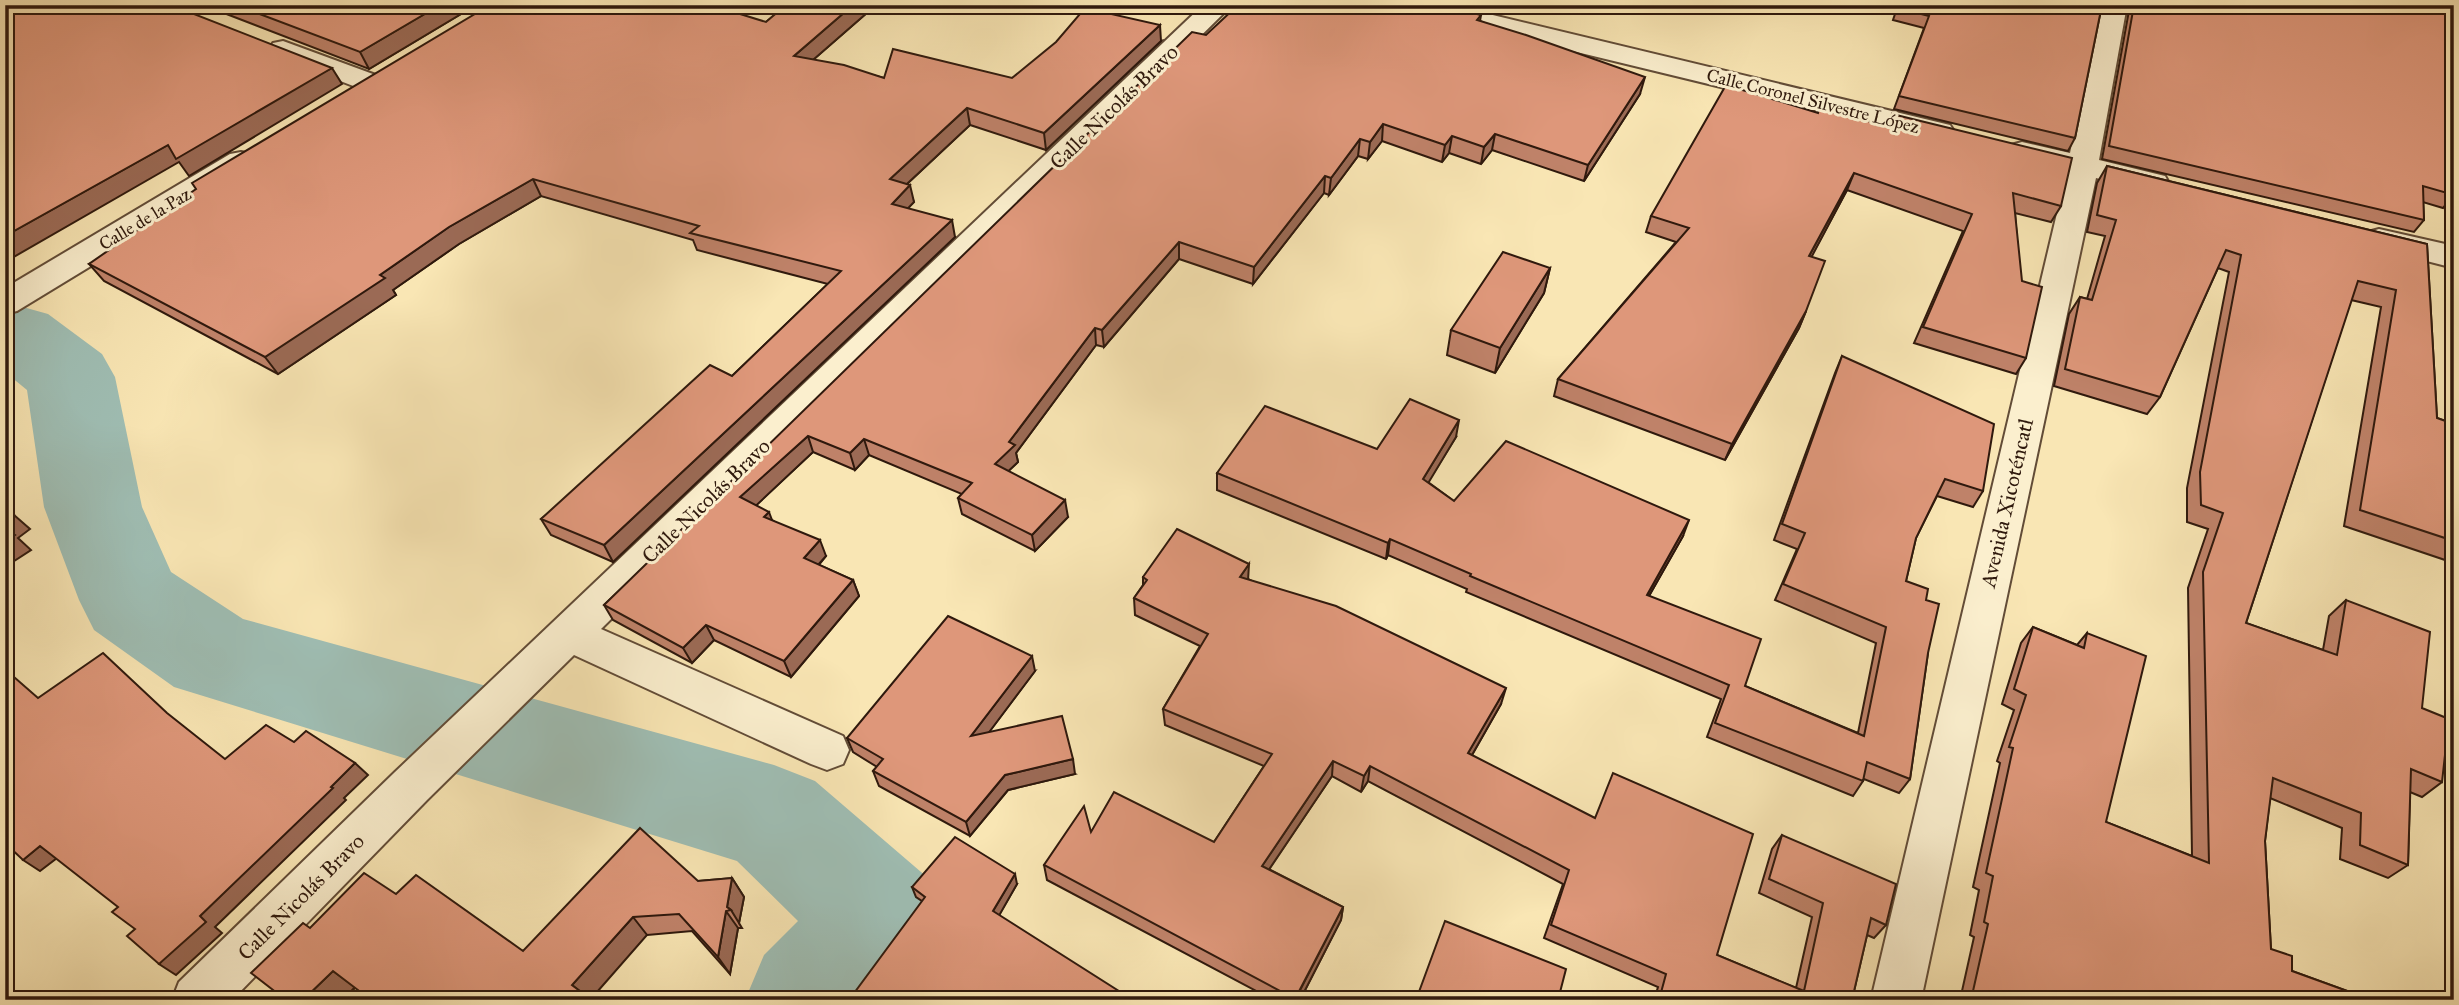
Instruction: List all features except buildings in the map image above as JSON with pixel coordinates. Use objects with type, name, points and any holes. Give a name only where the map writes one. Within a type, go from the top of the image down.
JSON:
[{"type":"street","name":"Calle Nicolás Bravo","points":[[198,1000],[411,786],[1219,5]]},
{"type":"street","name":"Calle Coronel Silvestre López","points":[[1418,5],[1961,136]]},
{"type":"street","name":"Avenida Xicoténcatl","points":[[1896,1000],[2083,166],[2113,5]]},
{"type":"street","points":[[258,39],[383,76],[335,104]]},
{"type":"street","points":[[2001,146],[2189,192]]},
{"type":"street","name":"Calle de la Paz","points":[[9,300],[263,148]]},
{"type":"street","points":[[2348,231],[2454,257]]},
{"type":"street","points":[[569,634],[827,750]]},
{"type":"waterway","points":[[5,332],[17,335],[70,377],[93,507],[131,600],[212,655],[774,819],[884,920],[809,1000]]}]
